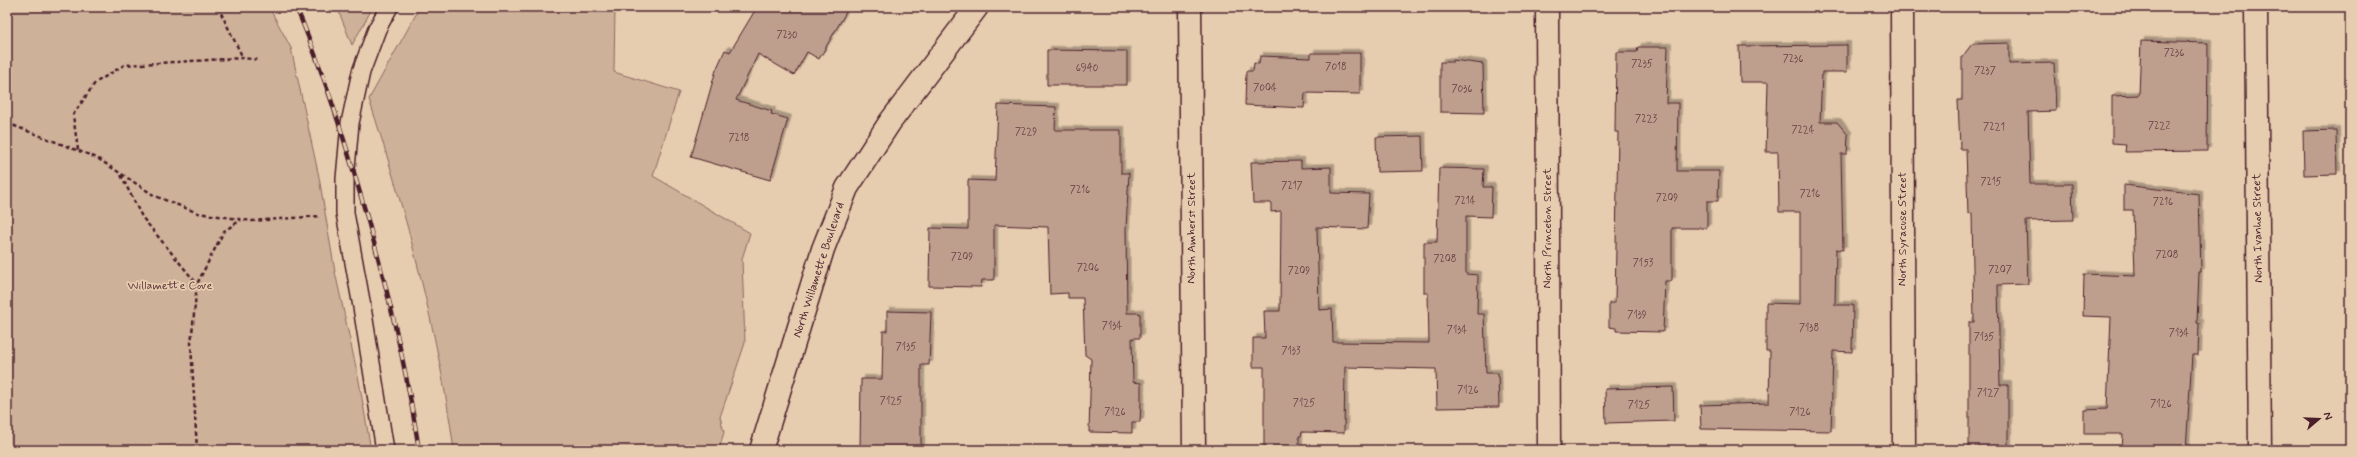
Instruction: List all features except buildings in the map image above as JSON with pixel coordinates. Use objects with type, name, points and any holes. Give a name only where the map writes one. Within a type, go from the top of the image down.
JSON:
[{"type":"street","name":"North Willamette Boulevard","points":[[761,450],[823,249],[847,188],[890,122],[977,7]]},
{"type":"street","name":"North Amherst Street","points":[[1190,7],[1194,450]]},
{"type":"street","name":"North Princeton Street","points":[[1547,7],[1549,450]]},
{"type":"street","name":"North Syracuse Street","points":[[1902,7],[1904,450]]},
{"type":"street","name":"North Ivanhoe Street","points":[[2256,7],[2260,450]]},
{"type":"lane","points":[[385,450],[345,213],[345,179],[350,123],[360,72],[377,30],[389,7]]},
{"type":"path","points":[[218,7],[242,58]]},
{"type":"path","points":[[78,150],[73,115],[95,83],[124,65],[242,58],[260,60]]},
{"type":"path","points":[[7,123],[97,158],[155,196],[198,213],[241,219],[266,220],[345,213]]},
{"type":"path","points":[[121,174],[142,217],[198,284]]},
{"type":"path","points":[[197,450],[191,344],[198,284],[224,231],[241,219]]},
{"type":"green space","name":"Willamette Cove","points":[[7,7],[269,7],[291,48],[319,177],[335,272],[359,381],[371,450],[7,450]]},
{"type":"green space","points":[[337,7],[373,7],[352,45]]},
{"type":"green space","points":[[420,7],[615,7],[614,72],[679,92],[653,176],[750,233],[742,259],[745,343],[720,417],[724,432],[719,450],[454,450],[430,317],[396,185],[369,99]]},
{"type":"railway","points":[[296,7],[321,70],[335,112],[374,244],[400,346],[419,450]]}]
